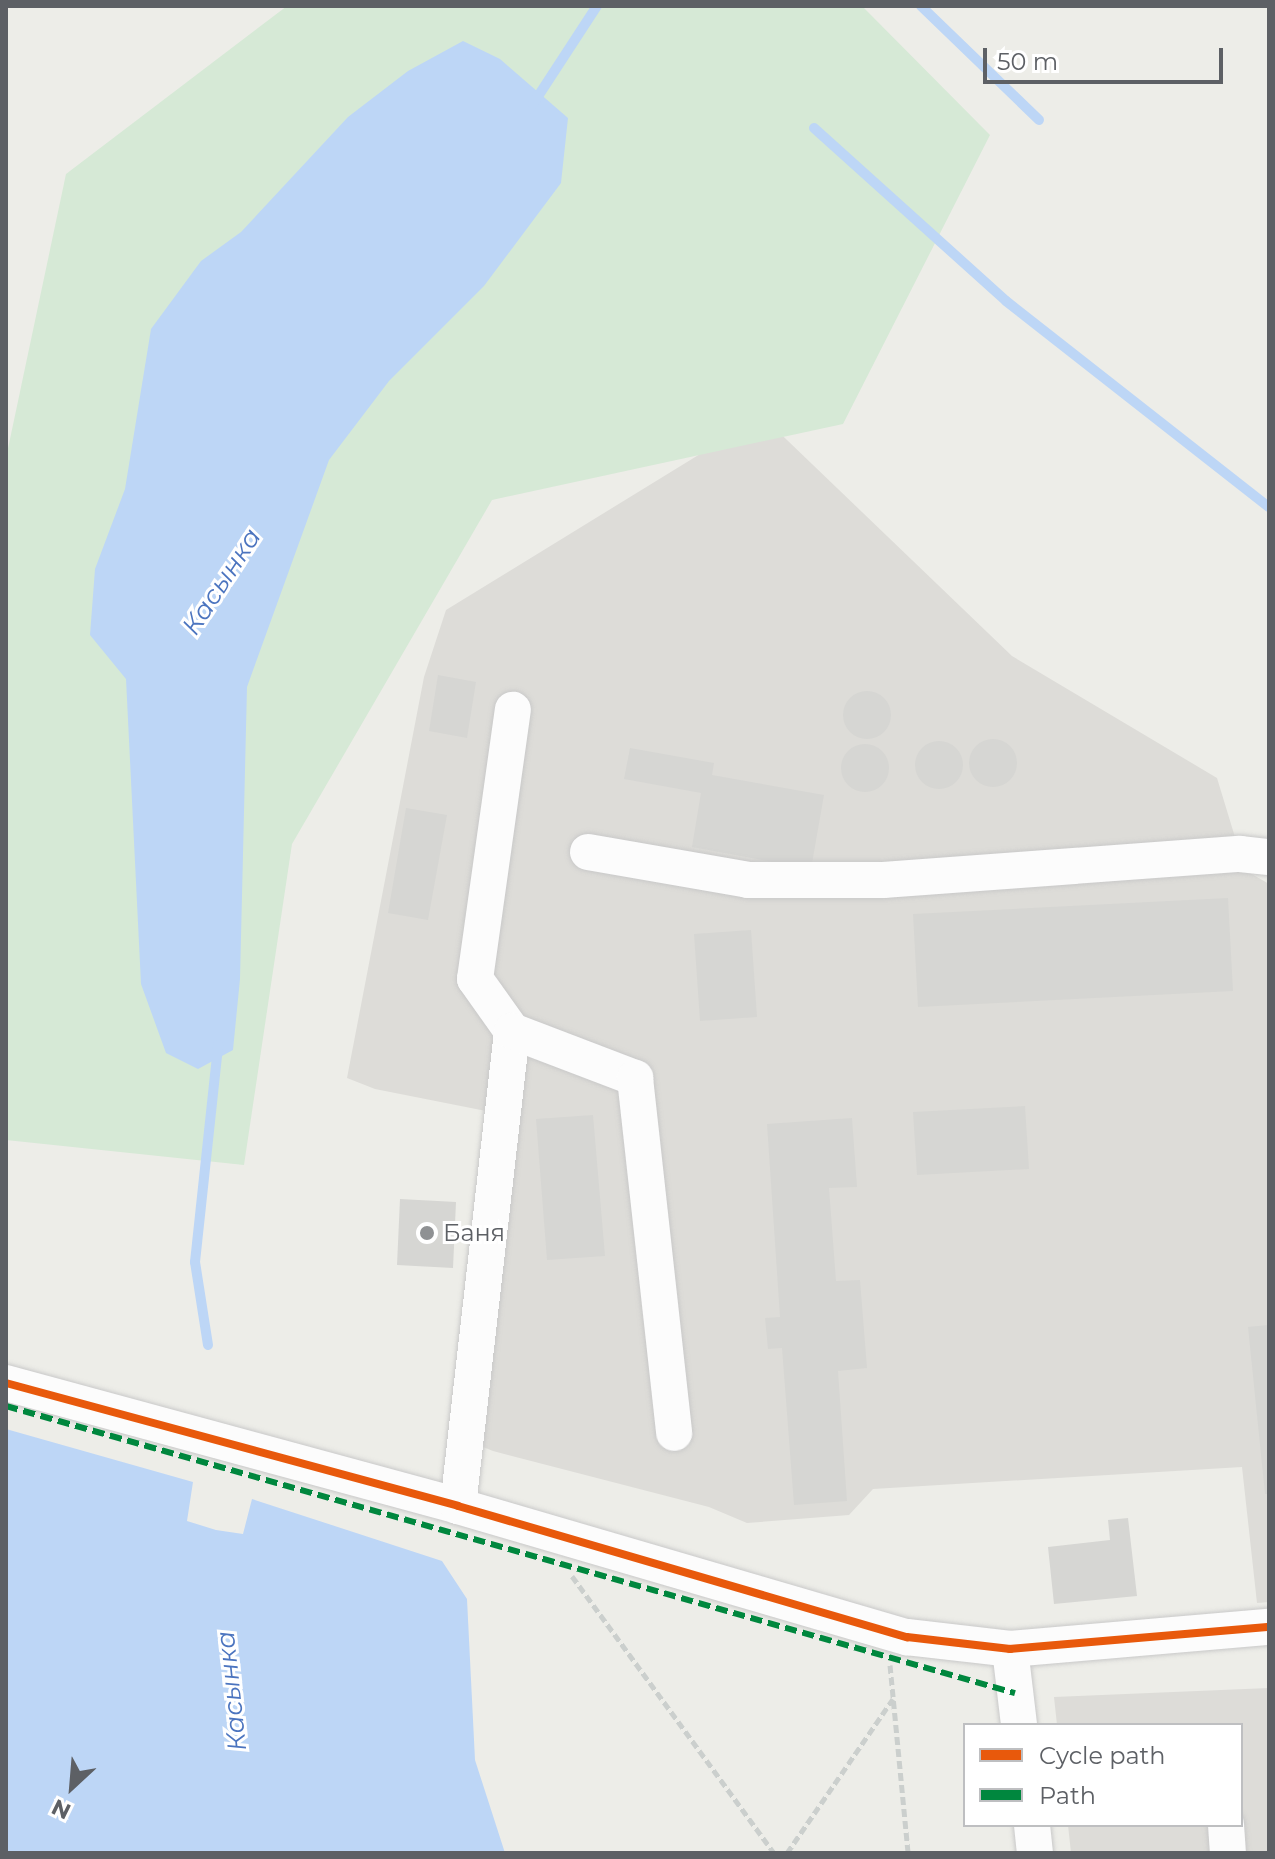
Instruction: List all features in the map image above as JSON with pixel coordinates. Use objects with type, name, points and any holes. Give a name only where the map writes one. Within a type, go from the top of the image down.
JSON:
[{"type":"street","points":[[513,710],[475,979],[512,1031],[635,1078],[674,1433]]},
{"type":"street","points":[[588,852],[748,880],[883,880],[1240,854],[1269,857]]},
{"type":"street","points":[[458,1506],[512,1031]]},
{"type":"street","points":[[6,1383],[458,1506],[907,1637],[1010,1649],[1269,1627]]},
{"type":"street","points":[[1010,1649],[1019,1723]]},
{"type":"street","points":[[1032,1827],[1035,1853]]},
{"type":"street","points":[[1226,1827],[1228,1853]]},
{"type":"path","points":[[565,1566],[774,1853]]},
{"type":"path","points":[[890,1660],[908,1853]]},
{"type":"path","points":[[787,1853],[893,1698]]},
{"type":"shaded area","points":[[762,416],[1012,656],[1217,778],[1245,870],[1269,884],[1269,1602],[1257,1603],[1242,1467],[873,1489],[849,1515],[747,1523],[709,1507],[493,1451],[448,1433],[486,1111],[375,1089],[347,1078],[424,677],[446,610]]},
{"type":"shaded area","points":[[1269,1688],[1269,1853],[1071,1853],[1068,1827],[1243,1827],[1243,1723],[1057,1723],[1054,1697]]},
{"type":"green space","points":[[287,6],[862,6],[990,135],[843,424],[492,500],[292,844],[244,1165],[6,1140],[6,458],[66,174]]},
{"type":"water","points":[[463,41],[500,59],[568,118],[561,183],[484,286],[389,381],[329,460],[247,687],[240,979],[233,1050],[198,1069],[166,1053],[141,984],[126,679],[90,635],[95,569],[125,489],[151,329],[201,261],[241,232],[348,117],[408,71]]},
{"type":"water","points":[[6,1429],[193,1482],[187,1521],[216,1530],[243,1534],[252,1499],[442,1561],[467,1599],[475,1760],[505,1853],[6,1853]]},
{"type":"building","points":[[438,675],[476,682],[467,738],[429,731]]},
{"type":"building","points":[[867,691],[884,698],[891,715],[884,732],[867,739],[850,732],[843,715],[850,698]]},
{"type":"building","points":[[993,739],[1010,746],[1017,763],[1010,780],[993,787],[976,780],[969,763],[976,746]]},
{"type":"building","points":[[939,741],[956,748],[963,765],[956,782],[939,789],[922,782],[915,765],[922,748]]},
{"type":"building","points":[[865,744],[882,751],[889,768],[882,785],[865,792],[848,785],[841,768],[848,751]]},
{"type":"building","points":[[630,748],[714,763],[712,775],[824,795],[811,869],[692,847],[701,793],[624,779]]},
{"type":"building","points":[[406,808],[447,815],[428,920],[388,913]]},
{"type":"building","points":[[1228,898],[1233,991],[918,1007],[913,914]]},
{"type":"building","points":[[751,930],[757,1017],[700,1021],[694,934]]},
{"type":"building","points":[[1025,1106],[1029,1169],[917,1175],[913,1112]]},
{"type":"building","points":[[593,1115],[605,1256],[547,1260],[536,1119]]},
{"type":"building","points":[[852,1118],[857,1187],[829,1188],[836,1281],[860,1280],[867,1368],[838,1371],[847,1501],[794,1505],[782,1348],[768,1349],[765,1318],[780,1317],[767,1124]]},
{"type":"building","name":"Баня","points":[[400,1199],[456,1202],[453,1268],[397,1265]]},
{"type":"building","points":[[1269,1325],[1269,1494],[1265,1494],[1248,1327]]},
{"type":"building","points":[[1128,1518],[1137,1596],[1054,1604],[1048,1547],[1110,1540],[1108,1520]]},
{"type":"waterway","name":"Касынка","points":[[533,104],[597,6]]},
{"type":"waterway","points":[[921,6],[1039,120]]},
{"type":"waterway","points":[[814,128],[1006,301],[1269,507]]},
{"type":"waterway","name":"Касынка","points":[[208,1345],[195,1262],[218,1045]]},
{"type":"marked path","points":[[6,1406],[1015,1693]]},
{"type":"cycle path","points":[[6,1383],[458,1506],[907,1637],[1010,1649],[1269,1627]]},
{"type":"place","name":"Баня","points":[[427,1233]]}]
